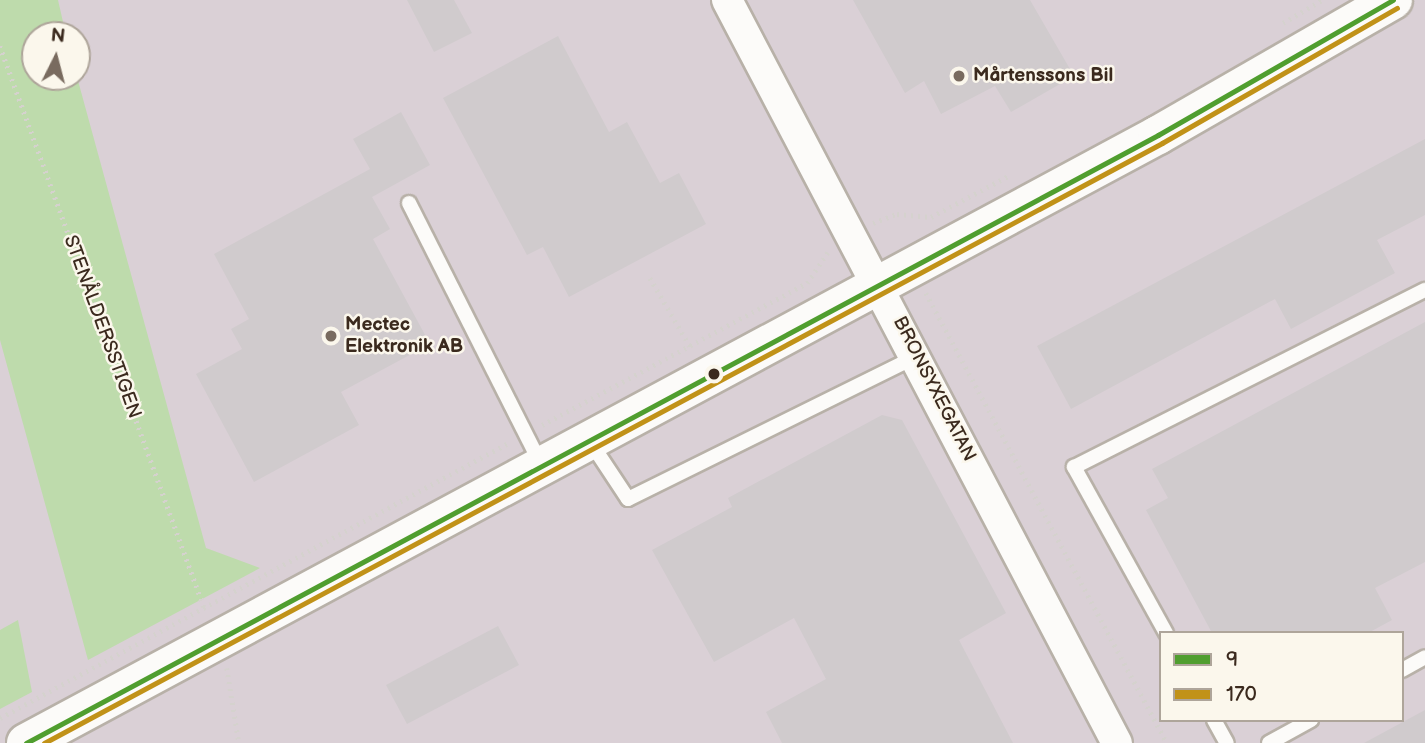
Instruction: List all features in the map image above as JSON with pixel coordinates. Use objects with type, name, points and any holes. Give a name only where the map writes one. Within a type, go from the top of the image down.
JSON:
[{"type":"main road","points":[[26,743],[532,450],[589,438],[1170,128],[1393,0]]},
{"type":"street","name":"BRONSYXEGATAN","points":[[727,0],[853,234],[895,274],[917,356],[1117,743]]},
{"type":"lane","points":[[409,203],[532,450]]},
{"type":"lane","points":[[1165,631],[1074,467],[1425,290]]},
{"type":"lane","points":[[589,438],[628,499],[917,356]]},
{"type":"lane","points":[[1404,669],[1425,657]]},
{"type":"lane","points":[[1215,722],[1227,743]]},
{"type":"lane","points":[[1269,743],[1307,722]]},
{"type":"path","points":[[1270,31],[1322,0]]},
{"type":"path","name":"STENÅLDERSSTIGEN","points":[[0,46],[204,607]]},
{"type":"path","points":[[0,718],[204,607],[532,450],[690,348],[807,283],[827,252],[886,216],[931,217],[1013,174]]},
{"type":"path","points":[[895,274],[1167,743]]},
{"type":"path","points":[[650,278],[690,348]]},
{"type":"shaded area","points":[[0,0],[1425,0],[1425,743],[0,743]]},
{"type":"green space","points":[[0,0],[58,0],[63,21],[21,21],[21,91],[81,91],[206,548],[260,568],[88,660],[0,340]]},
{"type":"green space","points":[[18,620],[32,692],[0,709],[0,630]]},
{"type":"building","points":[[407,0],[454,0],[472,33],[434,52]]},
{"type":"building","points":[[853,0],[1030,0],[1074,76],[1011,112],[995,86],[941,114],[924,81],[905,93]]},
{"type":"building","points":[[558,36],[609,132],[627,122],[660,183],[679,173],[706,224],[569,297],[543,247],[527,255],[443,98]]},
{"type":"building","name":"Mectec Elektronik AB","points":[[401,112],[430,165],[372,197],[390,229],[373,239],[430,344],[341,392],[359,425],[254,482],[196,374],[242,349],[231,329],[249,319],[214,254],[370,169],[353,139]]},
{"type":"building","points":[[1425,139],[1425,215],[1377,240],[1395,273],[1291,329],[1275,299],[1071,409],[1037,346]]},
{"type":"building","points":[[1425,322],[1425,562],[1375,588],[1392,620],[1372,631],[1211,631],[1146,510],[1168,498],[1152,469]]},
{"type":"building","points":[[882,415],[902,420],[1006,613],[959,640],[1013,743],[782,743],[766,712],[826,679],[794,618],[714,662],[652,550],[732,507],[728,498]]},
{"type":"building","points":[[498,626],[519,665],[407,724],[386,685]]},
{"type":"building","points":[[1425,710],[1425,743],[1364,743],[1404,722]]},
{"type":"transit line","name":"9","points":[[26,743],[1158,135],[1393,0]]},
{"type":"transit line","name":"170","points":[[44,743],[1162,143],[1397,8]]},
{"type":"place","name":"Mårtenssons Bil","points":[[959,76]]},
{"type":"place","name":"Mectec Elektronik AB","points":[[331,336]]}]
